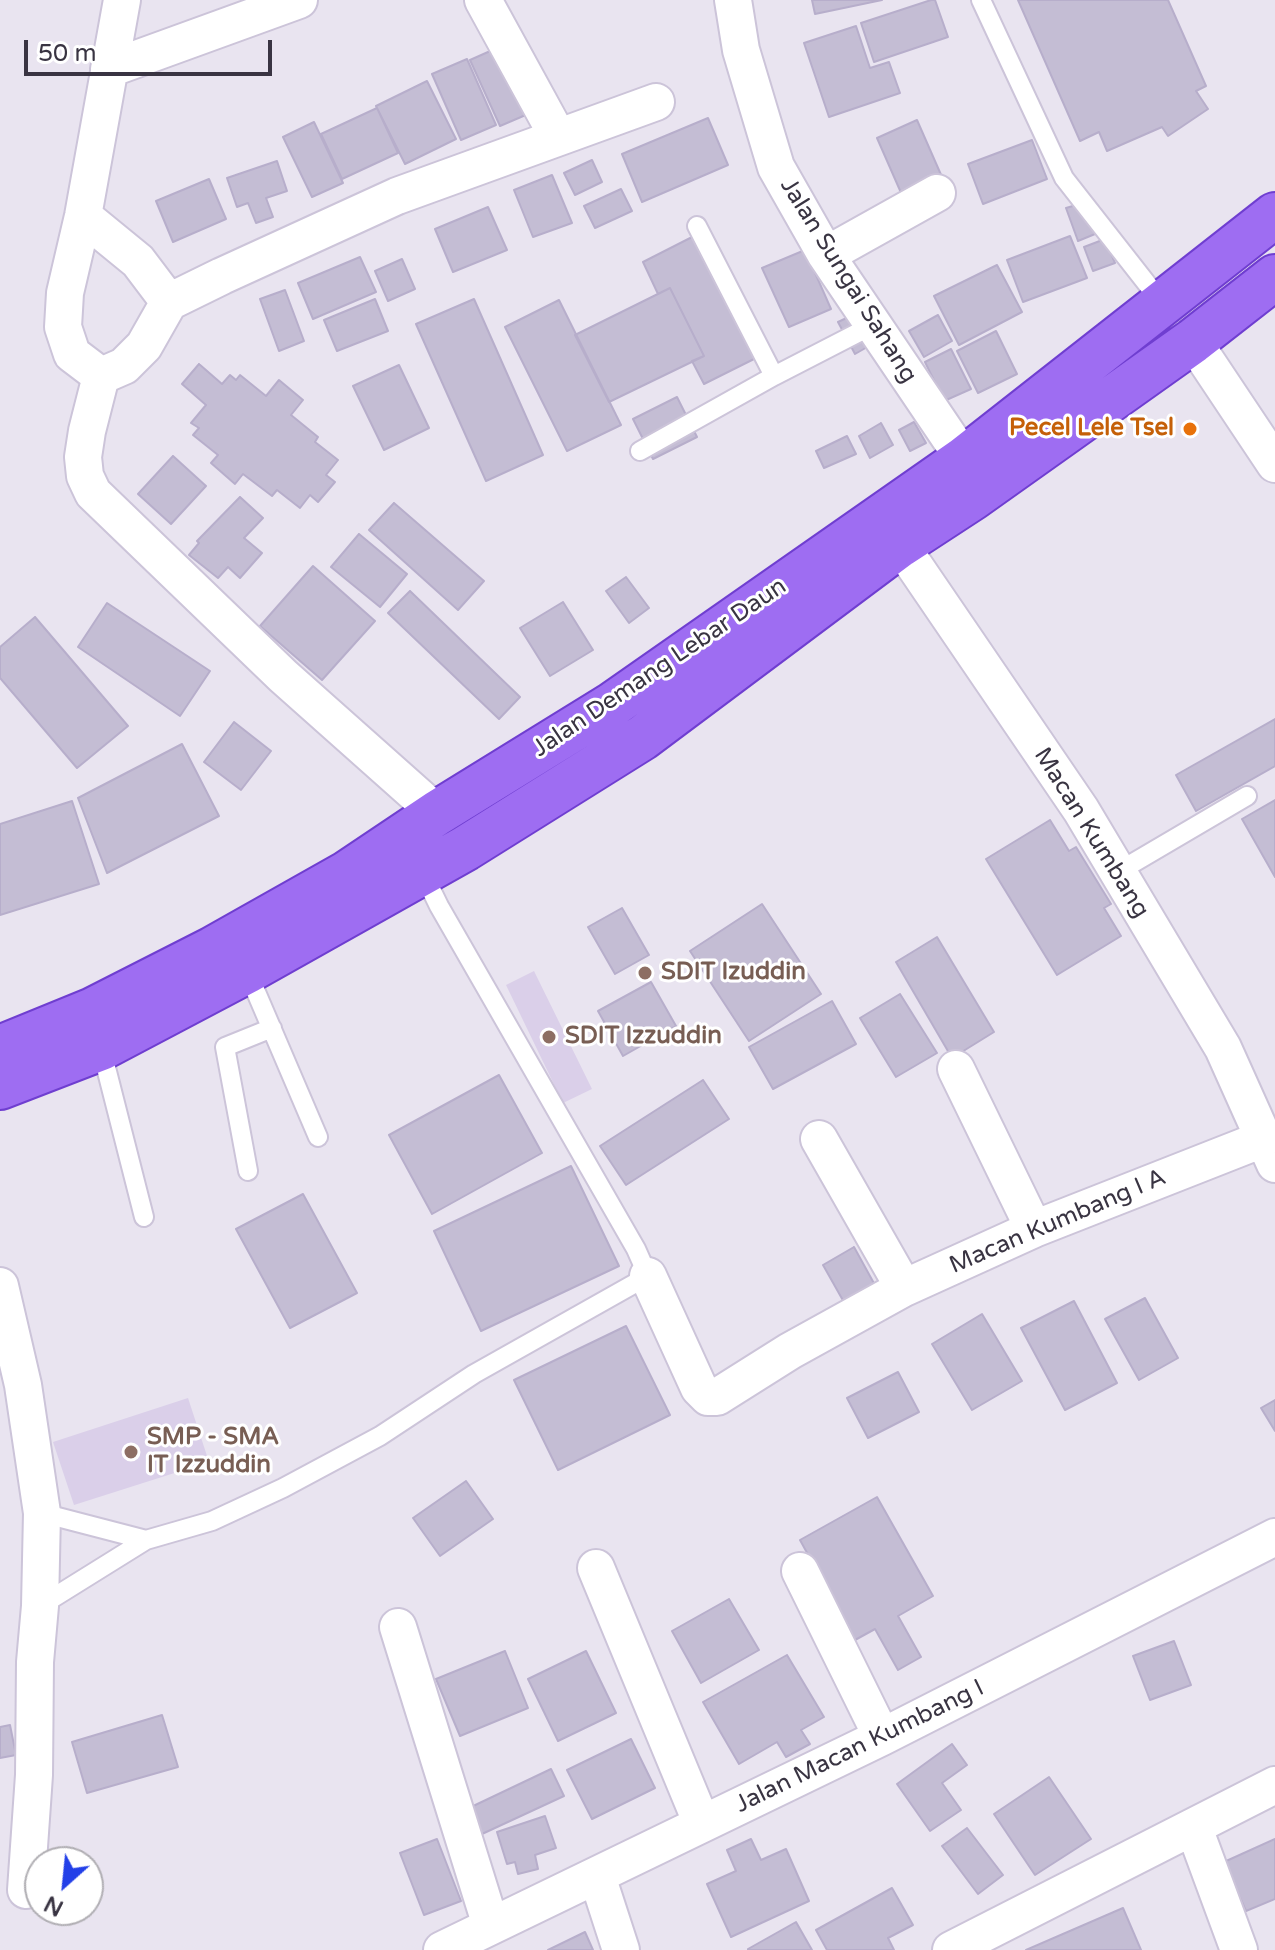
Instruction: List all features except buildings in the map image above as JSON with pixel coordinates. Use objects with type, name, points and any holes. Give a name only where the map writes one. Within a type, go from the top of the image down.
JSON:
[{"type":"highway","name":"Jalan Demang Lebar Daun","points":[[0,1087],[101,1048],[247,971],[423,873],[642,738],[891,531],[964,459],[1275,215]]},
{"type":"highway","name":"Jalan Demang Lebar Daun","points":[[0,1048],[93,1010],[213,949],[346,874],[437,813],[891,531],[972,498],[1193,341],[1275,277]]},
{"type":"street","points":[[101,376],[72,354],[63,327],[65,293],[83,216],[122,0]]},
{"type":"street","points":[[109,69],[299,0]]},
{"type":"street","points":[[483,0],[558,137]]},
{"type":"street","name":"Jalan Sungai Sahang","points":[[733,0],[741,50],[776,167],[826,255],[964,459]]},
{"type":"street","points":[[101,376],[124,366],[144,346],[169,302],[397,196],[656,102]]},
{"type":"street","points":[[826,255],[937,193]]},
{"type":"street","points":[[83,216],[138,261],[169,302]]},
{"type":"street","points":[[1193,341],[1275,464]]},
{"type":"street","points":[[101,376],[83,457],[85,476],[93,493],[283,676],[437,813]]},
{"type":"street","name":"Macan Kumbang","points":[[891,531],[1081,810],[1223,1048],[1269,1151]]},
{"type":"street","points":[[956,1069],[1034,1229]]},
{"type":"street","points":[[819,1139],[904,1288]]},
{"type":"street","name":"Macan Kumbang I A","points":[[648,1276],[699,1388],[708,1397],[717,1397],[904,1288],[1034,1229],[1269,1151]]},
{"type":"street","points":[[0,1286],[23,1385],[42,1513],[29,1846]]},
{"type":"street","name":"Jalan Macan Kumbang I","points":[[442,1950],[882,1737],[1275,1537]]},
{"type":"street","points":[[596,1568],[702,1824]]},
{"type":"street","points":[[800,1571],[882,1737]]},
{"type":"street","points":[[398,1627],[491,1926]]},
{"type":"street","points":[[951,1950],[1275,1785]]},
{"type":"street","points":[[1194,1828],[1239,1950]]},
{"type":"street","points":[[597,1876],[621,1950]]},
{"type":"lane","points":[[981,0],[1064,178],[1162,303]]},
{"type":"lane","points":[[697,226],[774,376]]},
{"type":"lane","points":[[640,451],[873,325]]},
{"type":"lane","points":[[1116,873],[1247,796]]},
{"type":"lane","points":[[40,1606],[146,1540],[212,1521],[283,1488],[380,1436],[474,1374],[648,1276],[636,1249],[423,873]]},
{"type":"lane","points":[[247,971],[318,1137]]},
{"type":"lane","points":[[248,1171],[225,1047],[272,1028]]},
{"type":"lane","points":[[101,1048],[144,1217]]},
{"type":"lane","points":[[42,1513],[146,1540]]},
{"type":"shaded area","name":"SDIT Izzuddin","points":[[534,971],[592,1089],[563,1103],[506,985]]},
{"type":"shaded area","name":"SMP - SMA IT Izzuddin","points":[[188,1398],[209,1462],[74,1505],[53,1442]]},
{"type":"place","name":"Pecel Lele Tsel","points":[[1190,429]]},
{"type":"place","name":"SDIT Izuddin","points":[[645,973]]},
{"type":"place","name":"SDIT Izzuddin","points":[[549,1037]]},
{"type":"place","name":"SMP - SMA IT Izzuddin","points":[[131,1452]]}]
